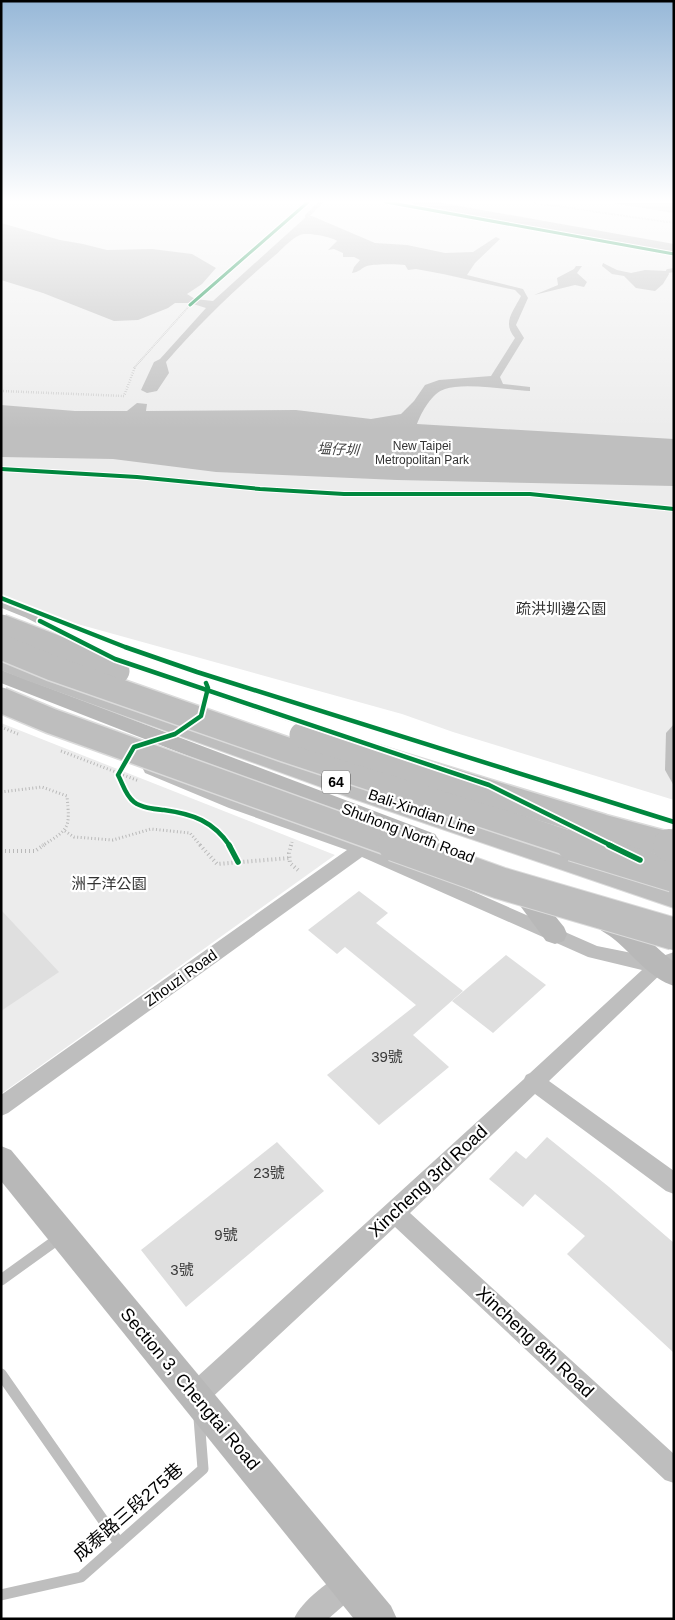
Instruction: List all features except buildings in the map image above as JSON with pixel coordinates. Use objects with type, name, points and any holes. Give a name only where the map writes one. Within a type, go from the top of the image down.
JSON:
[{"type":"highway","points":[[1,617],[29,628],[50,641],[71,660]]},
{"type":"highway","points":[[1,627],[94,663],[329,744],[603,827],[674,846]]},
{"type":"highway","name":"Bali-Xindian Line","points":[[1,647],[52,668],[378,781],[592,852],[674,876]]},
{"type":"highway","name":"Bali-Xindian Line","points":[[1,661],[32,674],[364,792],[674,897]]},
{"type":"highway","points":[[1,700],[70,728],[500,883],[674,934]]},
{"type":"street","points":[[1,634],[95,670],[640,860],[674,884]]},
{"type":"street","name":"Shuhong North Road","points":[[1,676],[507,871],[618,927],[668,967]]},
{"type":"street","points":[[1,707],[235,804],[361,850],[594,952],[668,967]]},
{"type":"street","name":"Zhouzi Road","points":[[1,1107],[361,850]]},
{"type":"street","points":[[507,871],[554,934]]},
{"type":"street","name":"Xincheng 3rd Road","points":[[196,1395],[395,1213],[533,1081],[668,967]]},
{"type":"street","points":[[533,1081],[674,1184]]},
{"type":"street","name":"Section 3, Chengtai Road","points":[[1,1159],[62,1236],[196,1395],[378,1619]]},
{"type":"street","name":"Xincheng 8th Road","points":[[395,1213],[674,1471]]},
{"type":"street","points":[[307,1619],[350,1583]]},
{"type":"lane","points":[[1,604],[26,614],[115,659],[489,786],[640,860]]},
{"type":"lane","points":[[1,1280],[62,1236]]},
{"type":"lane","points":[[1,1374],[119,1543]]},
{"type":"lane","name":"成泰路三段275巷","points":[[1,1595],[81,1577],[203,1469],[196,1395]]},
{"type":"path","points":[[1,391],[124,396],[133,369],[148,350],[196,301]]},
{"type":"path","points":[[122,768],[118,775],[122,783]]},
{"type":"path","points":[[1,792],[42,787],[67,796],[69,822],[65,831],[35,851],[1,851]]},
{"type":"path","points":[[65,831],[74,837],[113,840],[151,829],[190,833],[217,864],[290,858]]},
{"type":"path","points":[[292,842],[290,863],[299,871]]},
{"type":"path","points":[[235,855],[238,862]]},
{"type":"green space","name":"New Taipei Metropolitan Park","points":[[1,278],[674,278],[674,800],[453,732],[402,714],[45,615],[1,598]]},
{"type":"green space","name":"洲子洋公園","points":[[1,723],[335,855],[1,1094]]},
{"type":"water","points":[[1,278],[208,278],[202,284],[187,294],[195,299],[213,301],[239,278],[249,278],[178,348],[166,362],[169,373],[157,391],[147,393],[141,390],[154,362],[160,359],[206,308],[190,303],[175,303],[168,308],[138,320],[114,321],[43,293],[1,280]]},
{"type":"water","name":"塭仔圳","points":[[459,278],[477,278],[523,289],[528,298],[516,325],[524,338],[500,377],[503,384],[530,387],[530,391],[475,386],[445,389],[432,398],[417,424],[674,439],[674,486],[397,480],[216,472],[113,459],[1,457],[1,405],[75,411],[127,411],[137,403],[147,404],[146,411],[296,410],[371,419],[401,414],[414,401],[425,385],[439,380],[491,376],[515,338],[511,333],[509,322],[521,296],[515,290]]},
{"type":"water","points":[[557,278],[582,278],[587,282],[584,287],[575,285],[534,295],[558,285]]},
{"type":"water","points":[[626,278],[667,278],[655,291],[636,288]]},
{"type":"water","points":[[674,724],[674,786],[665,770],[666,733]]},
{"type":"cycle path","points":[[190,305],[221,278]]},
{"type":"cycle path","points":[[1,469],[137,477],[260,489],[344,494],[530,494],[674,509]]},
{"type":"cycle path","points":[[1,598],[125,647],[197,672],[674,822]]},
{"type":"cycle path","points":[[40,621],[115,659],[489,785],[640,860]]},
{"type":"cycle path","points":[[206,683],[208,688],[201,716],[175,734],[134,747],[118,775],[127,794],[137,804],[153,809],[188,814],[208,822],[224,837],[238,862]]},
{"type":"park label","name":"疏洪圳邊公園","points":[[561,609]]}]
